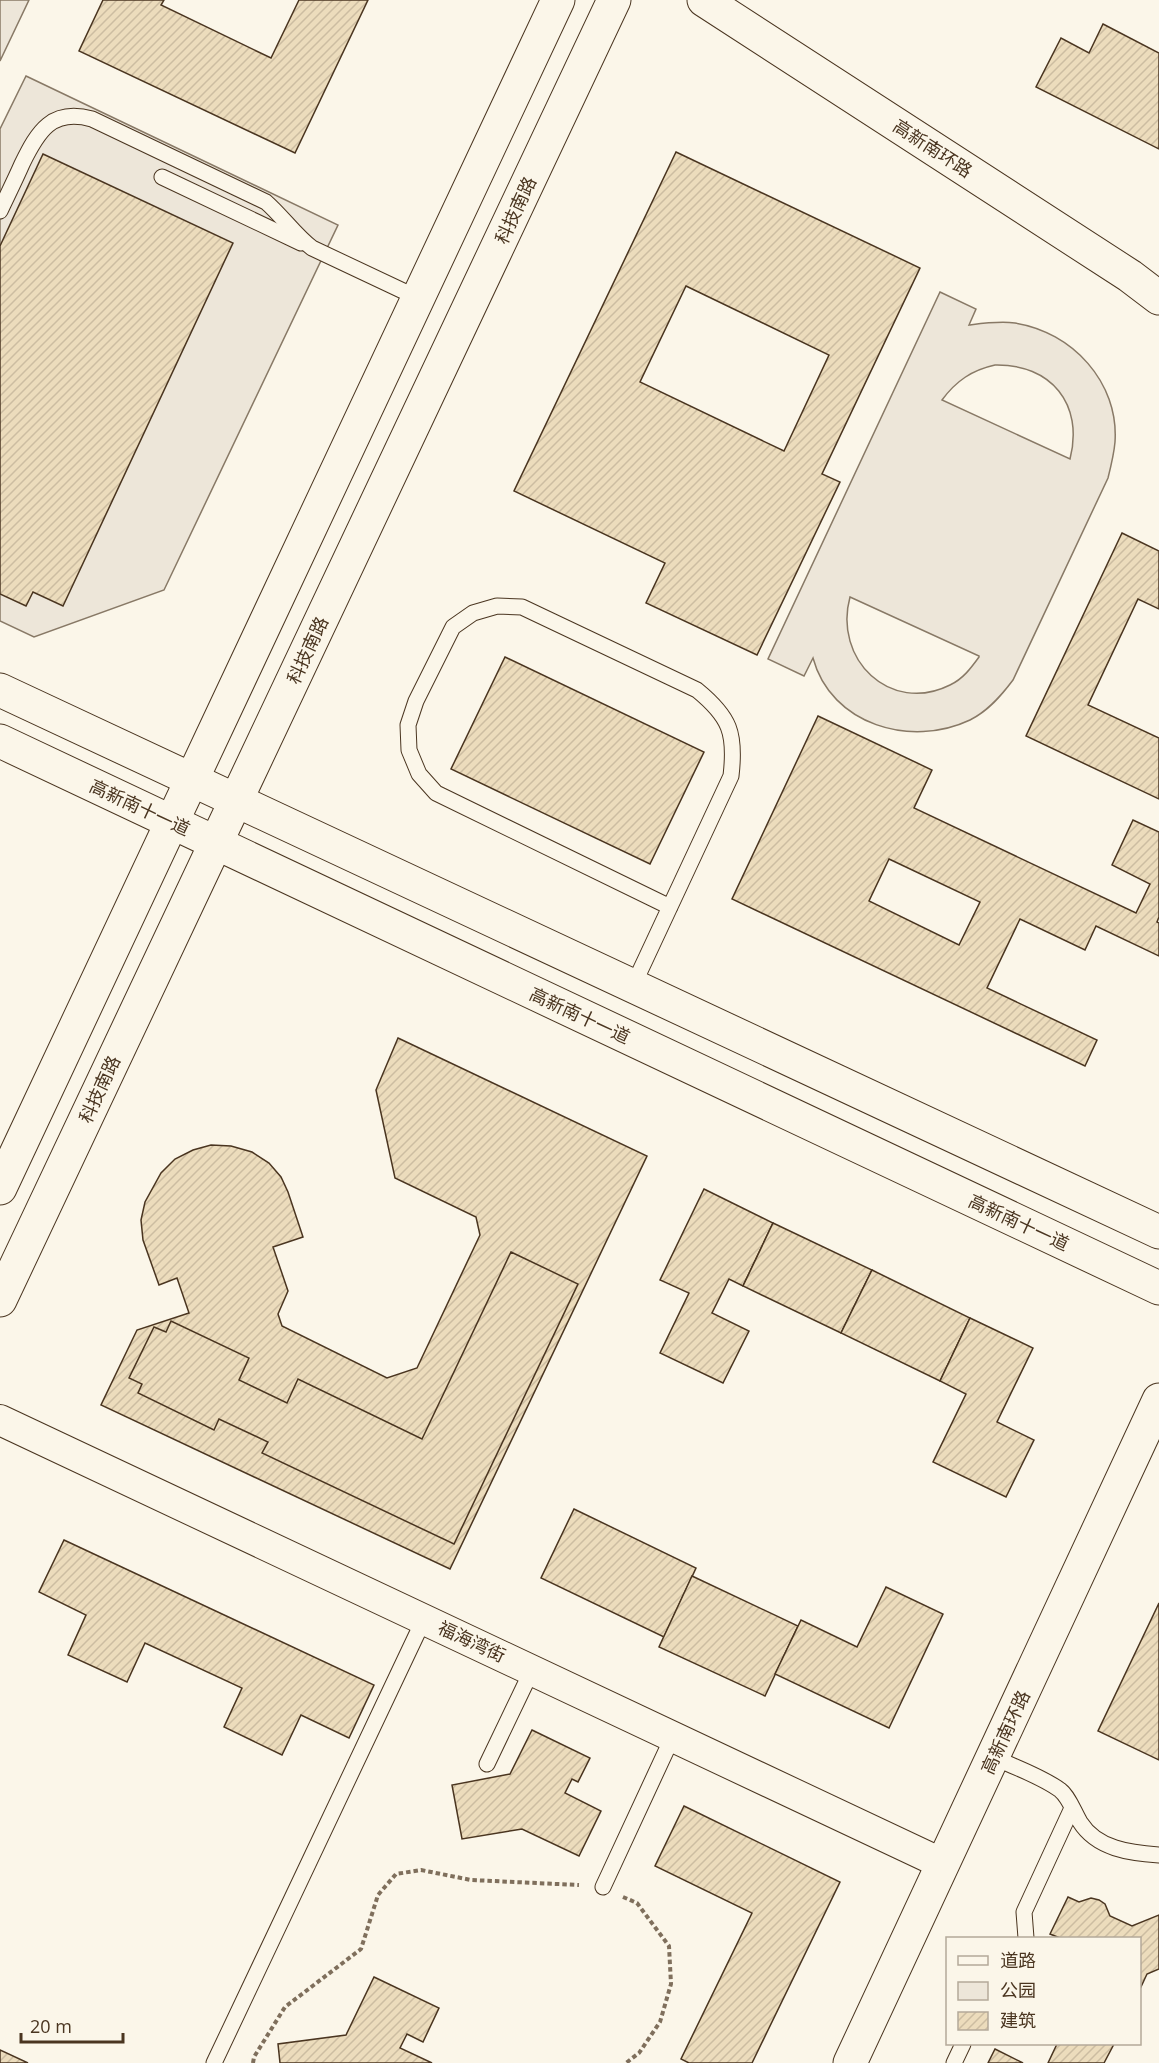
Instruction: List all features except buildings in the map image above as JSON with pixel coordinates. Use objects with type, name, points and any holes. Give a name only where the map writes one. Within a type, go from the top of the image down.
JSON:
[{"type":"street","points":[[0,1188],[558,0]]},
{"type":"street","name":"科技南路","points":[[0,1300],[614,0]]},
{"type":"street","name":"高新南环路","points":[[704,0],[1085,246],[1159,298]]},
{"type":"street","points":[[0,690],[1159,1232]]},
{"type":"street","name":"高新南十一道","points":[[0,741],[1159,1288]]},
{"type":"street","name":"高新南环路","points":[[850,2063],[1159,1400]]},
{"type":"street","name":"福海湾街","points":[[0,1420],[943,1864]]},
{"type":"lane","points":[[0,211],[37,136],[56,119],[79,115],[92,119],[266,202],[279,213],[300,239],[312,248]]},
{"type":"lane","points":[[162,177],[418,298]]},
{"type":"lane","points":[[633,986],[670,907],[731,776],[734,751],[729,727],[716,706],[697,690],[522,607],[497,606],[473,613],[453,627],[416,701],[408,725],[409,750],[419,774],[436,793],[670,907]]},
{"type":"lane","points":[[214,2063],[424,1619]]},
{"type":"lane","points":[[487,1764],[532,1670]]},
{"type":"lane","points":[[603,1887],[673,1736]]},
{"type":"lane","points":[[993,1757],[1053,1785],[1063,1793],[1084,1828],[1103,1843],[1132,1854],[1159,1855]]},
{"type":"lane","points":[[1026,1937],[1024,1912],[1072,1808]]},
{"type":"lane","points":[[954,2063],[962,2045]]},
{"type":"path","points":[[253,2063],[254,2057],[285,2007],[361,1949],[378,1895],[396,1874],[421,1870],[471,1880],[603,1887],[637,1904],[669,1946],[671,1984],[660,2022],[639,2053],[626,2063]]},
{"type":"green space","points":[[0,0],[29,0],[0,61]]},
{"type":"green space","points":[[26,76],[338,225],[164,590],[34,637],[0,621],[0,129]]},
{"type":"green space","points":[[940,292],[976,309],[969,325],[1009,322],[1036,328],[1073,349],[1088,363],[1109,399],[1114,420],[1115,446],[1108,478],[1013,680],[994,703],[970,720],[947,728],[923,732],[899,730],[876,725],[855,714],[837,700],[822,681],[813,658],[804,676],[768,659]],"holes":[[[995,365],[1015,366],[1032,372],[1047,380],[1059,391],[1072,421],[1073,439],[1070,459],[942,400],[965,377]],[[850,597],[979,656],[979,657],[959,680],[950,685],[928,692],[907,693],[888,687],[871,676],[858,660],[850,641],[847,620]]]}]
